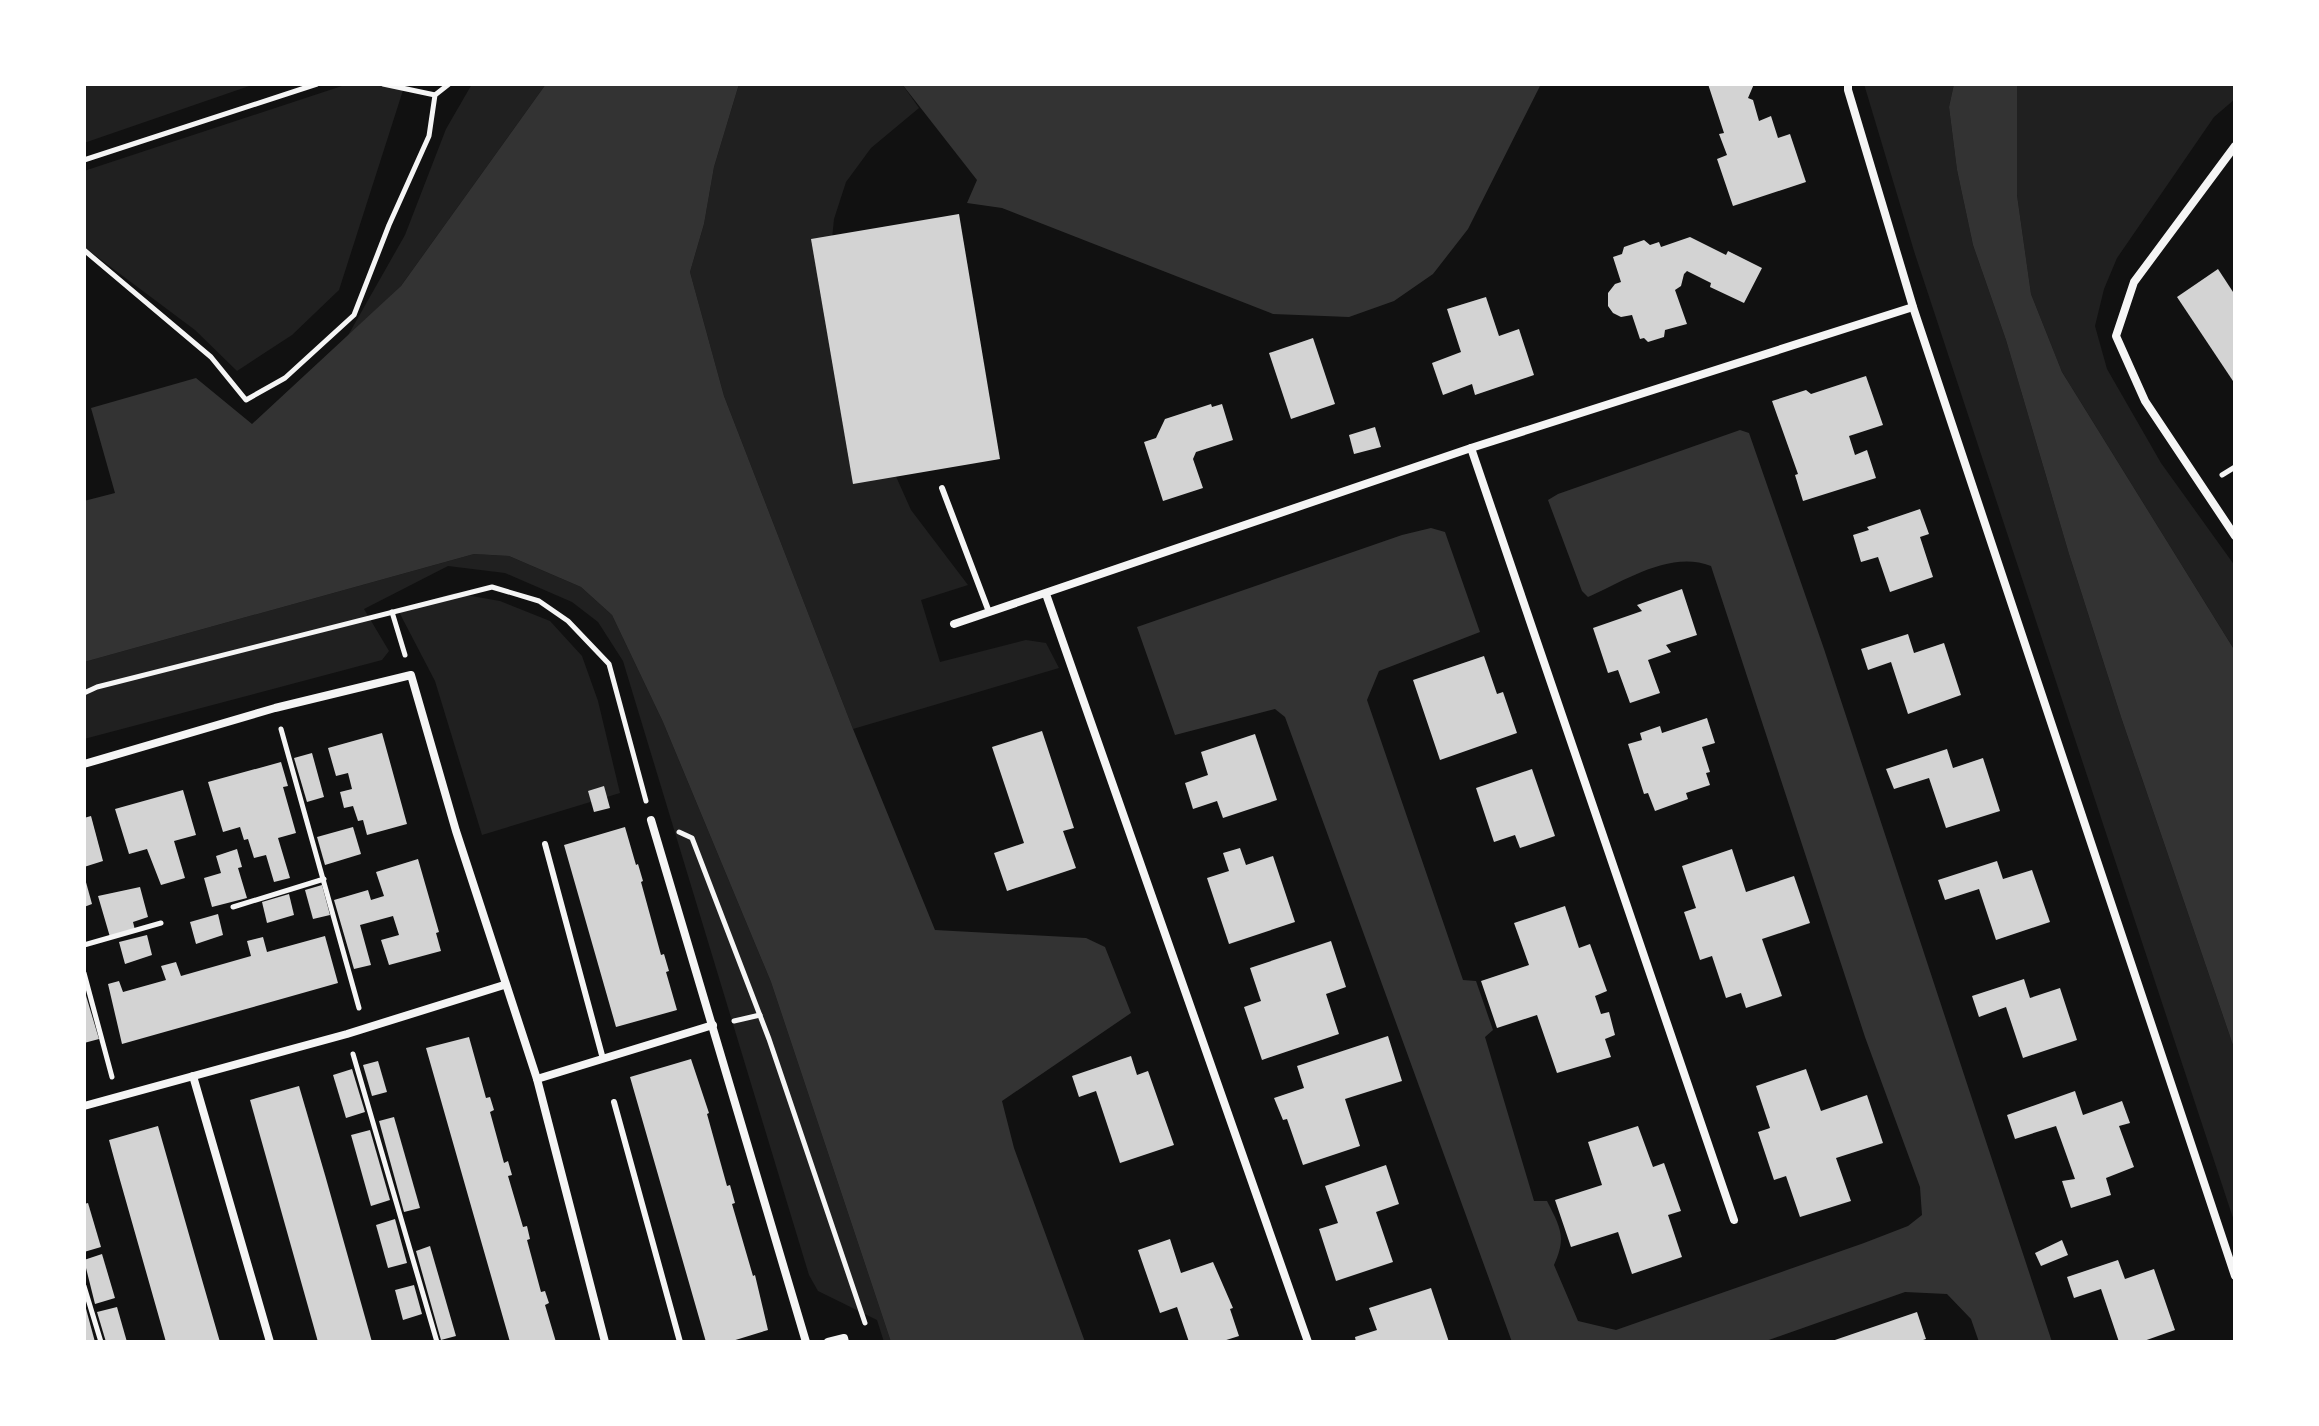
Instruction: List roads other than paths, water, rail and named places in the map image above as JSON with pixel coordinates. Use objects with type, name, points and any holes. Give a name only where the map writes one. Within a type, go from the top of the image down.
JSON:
[{"type":"street","points":[[1848,84],[1913,307],[2235,1276]]},
{"type":"street","points":[[2235,146],[2134,282],[2116,336],[2145,401],[2235,536]]},
{"type":"street","points":[[954,624],[1471,448],[1913,307]]},
{"type":"street","points":[[1471,448],[1734,1220]]},
{"type":"street","points":[[1046,594],[1308,1342]]},
{"type":"street","points":[[84,764],[275,708],[411,675],[504,985],[537,1079],[605,1342]]},
{"type":"street","points":[[651,820],[806,1342]]},
{"type":"street","points":[[84,1106],[365,1029],[504,985]]},
{"type":"street","points":[[537,1079],[713,1025]]},
{"type":"street","points":[[193,1076],[270,1342]]},
{"type":"street","points":[[828,1342],[844,1338],[845,1342]]},
{"type":"lane","points":[[942,488],[989,612]]},
{"type":"lane","points":[[545,844],[603,1059]]},
{"type":"lane","points":[[614,1102],[680,1342]]}]
